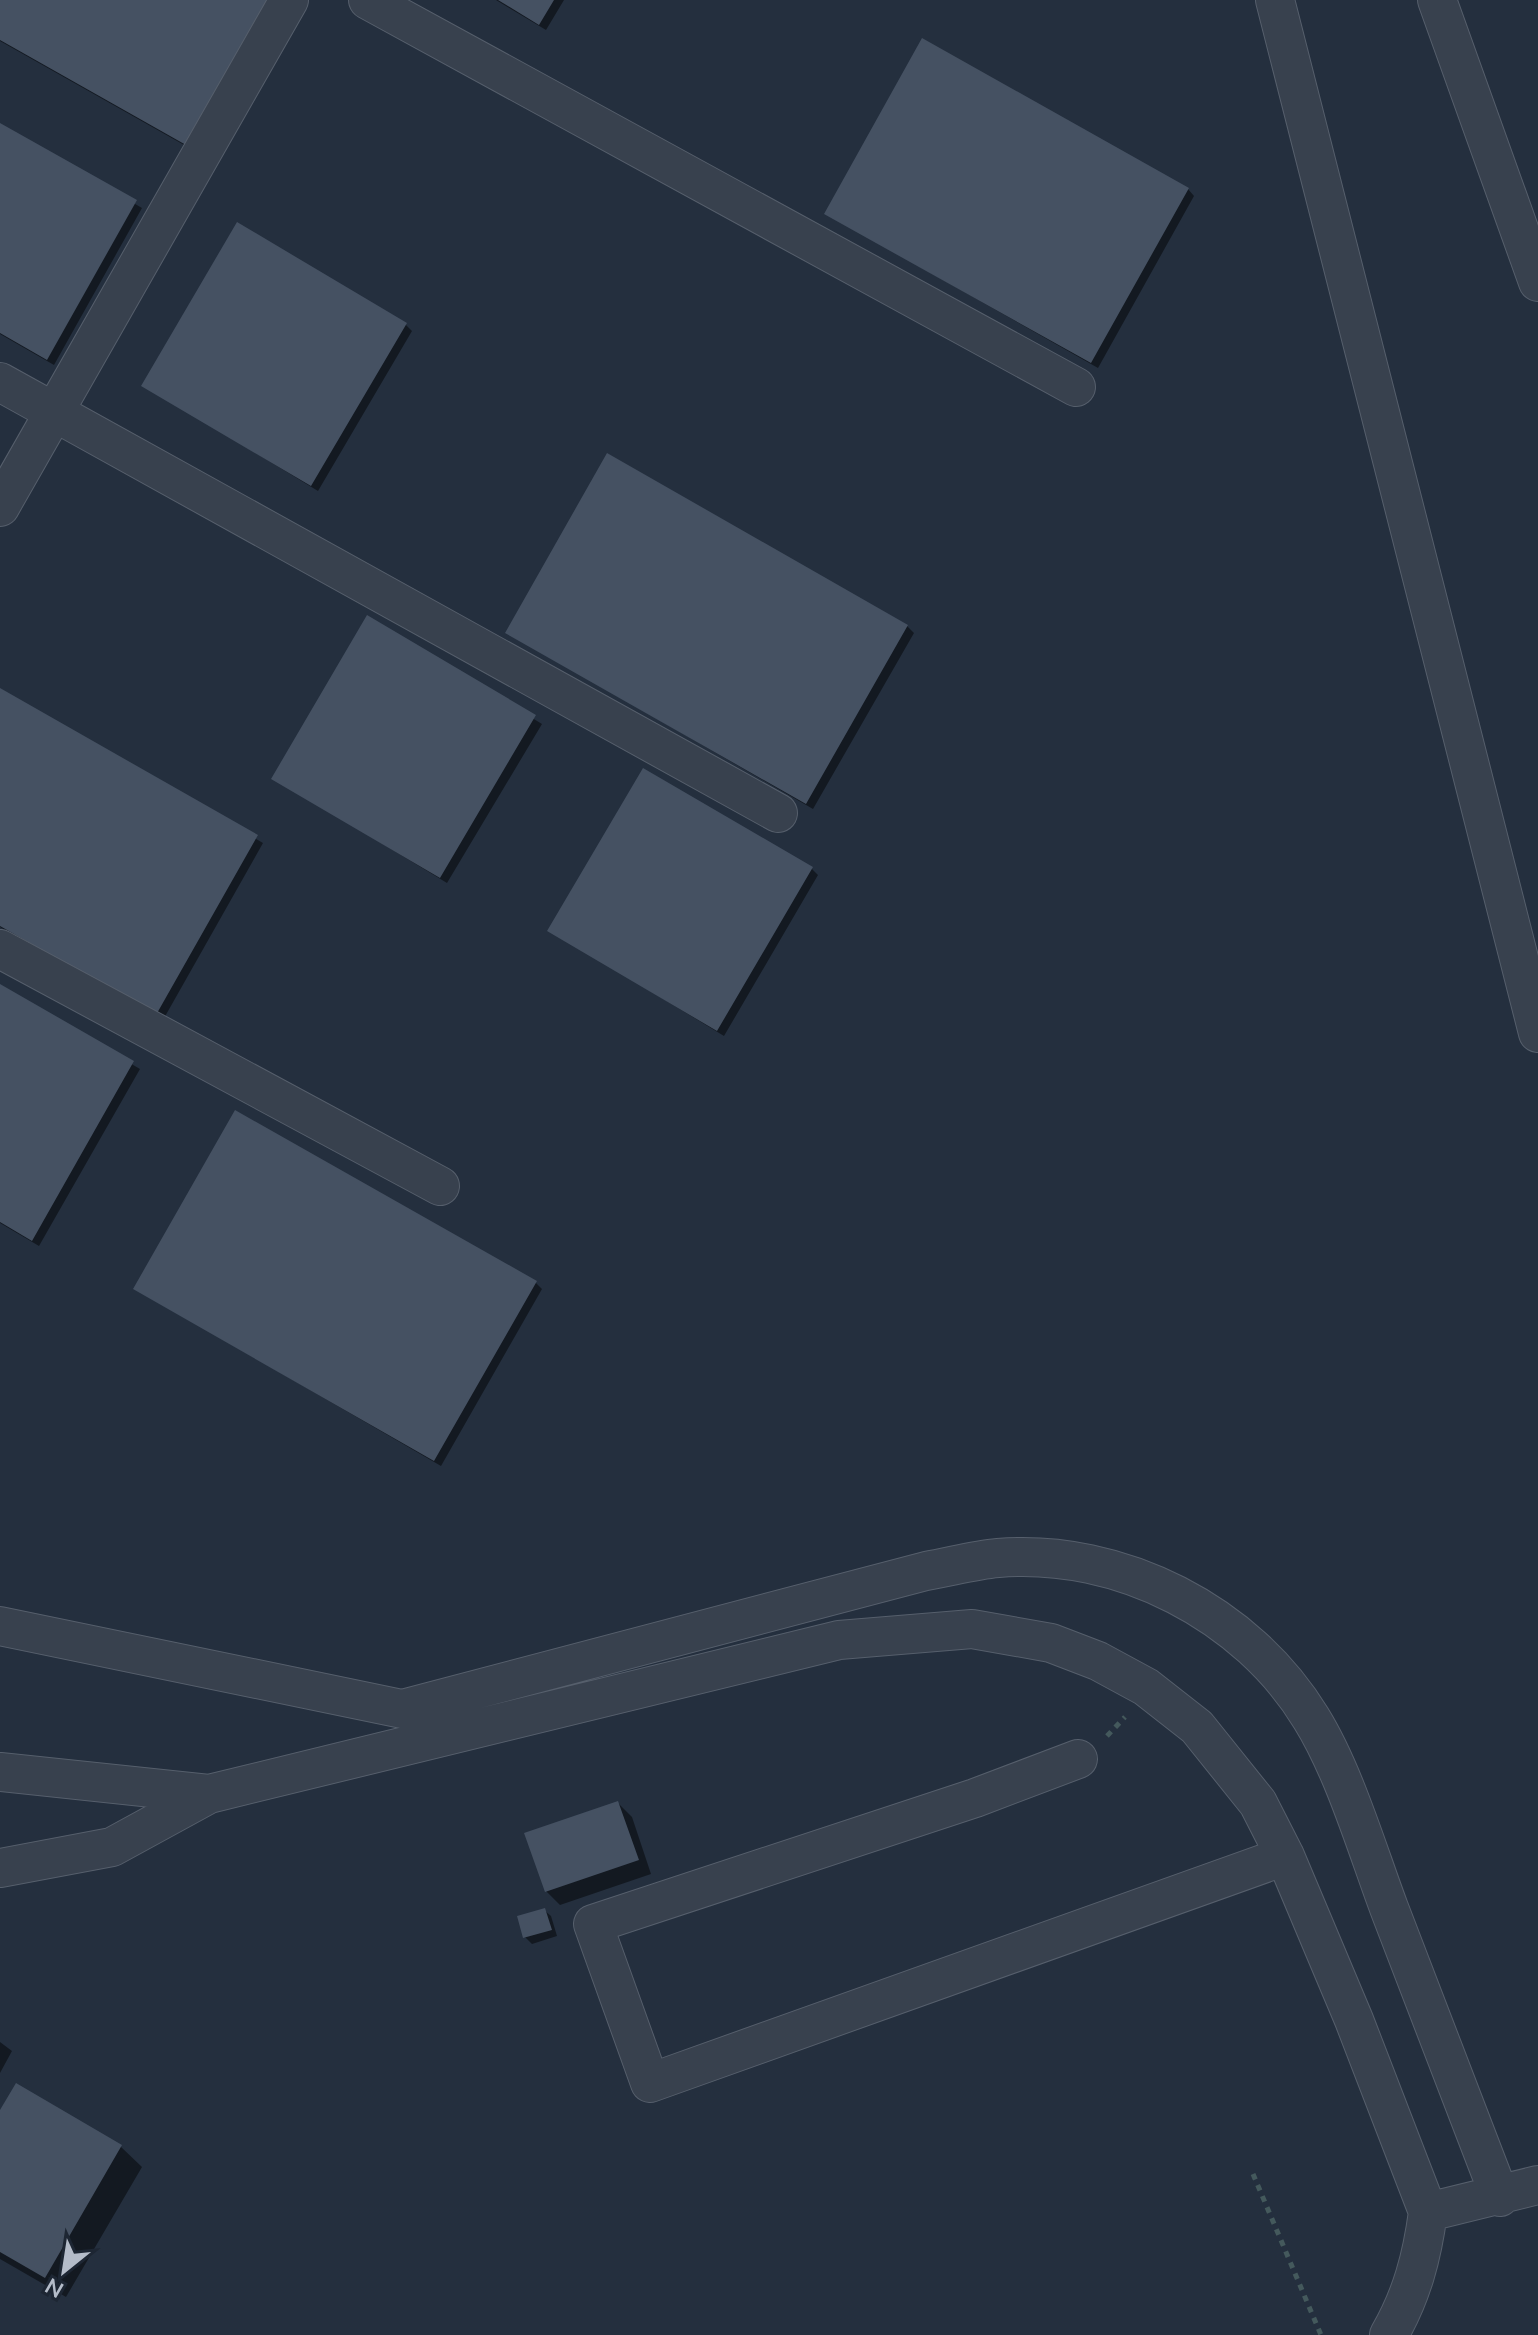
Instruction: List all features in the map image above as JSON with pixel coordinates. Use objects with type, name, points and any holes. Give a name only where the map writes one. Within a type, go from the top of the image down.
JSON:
[{"type":"street","points":[[0,507],[289,0]]},
{"type":"street","points":[[368,0],[1076,387]]},
{"type":"street","points":[[1275,0],[1538,1033]]},
{"type":"street","points":[[1437,0],[1538,282]]},
{"type":"street","points":[[0,382],[778,813]]},
{"type":"street","points":[[0,949],[440,1186]]},
{"type":"street","points":[[0,1626],[402,1709],[926,1571],[998,1558],[1054,1559],[1114,1568],[1178,1595],[1223,1625],[1268,1661],[1312,1718],[1345,1791],[1500,2197]]},
{"type":"street","points":[[0,1868],[112,1847],[209,1794],[839,1640],[972,1629],[1051,1643],[1098,1661],[1146,1687],[1197,1727],[1228,1761],[1258,1803],[1285,1856],[1428,2212],[1421,2259],[1405,2307],[1389,2335]]},
{"type":"street","points":[[1078,1759],[975,1798],[593,1924],[650,2083],[1285,1856]]},
{"type":"street","points":[[0,1772],[209,1794]]},
{"type":"street","points":[[1428,2212],[1500,2197],[1538,2185]]},
{"type":"path","points":[[1078,1759],[1101,1743],[1146,1687]]},
{"type":"path","points":[[1253,2174],[1321,2335]]},
{"type":"building","points":[[0,0],[268,0],[186,145],[0,40]]},
{"type":"building","points":[[498,0],[554,0],[539,25]]},
{"type":"building","points":[[922,38],[1189,188],[1091,363],[824,214]]},
{"type":"building","points":[[0,123],[137,200],[47,360],[0,333]]},
{"type":"building","points":[[237,222],[407,323],[311,486],[141,386]]},
{"type":"building","points":[[607,453],[908,625],[806,804],[505,633]]},
{"type":"building","points":[[367,615],[536,715],[440,878],[271,779]]},
{"type":"building","points":[[0,688],[258,835],[156,1015],[0,926]]},
{"type":"building","points":[[643,768],[813,867],[717,1031],[547,931]]},
{"type":"building","points":[[0,984],[134,1061],[32,1241],[0,1222]]},
{"type":"building","points":[[235,1110],[537,1281],[434,1461],[133,1289]]},
{"type":"building","points":[[618,1801],[639,1860],[545,1892],[524,1833]]},
{"type":"building","points":[[545,1908],[552,1930],[523,1938],[517,1916]]},
{"type":"building","points":[[16,2083],[122,2145],[45,2278],[0,2252],[0,2110]]}]
